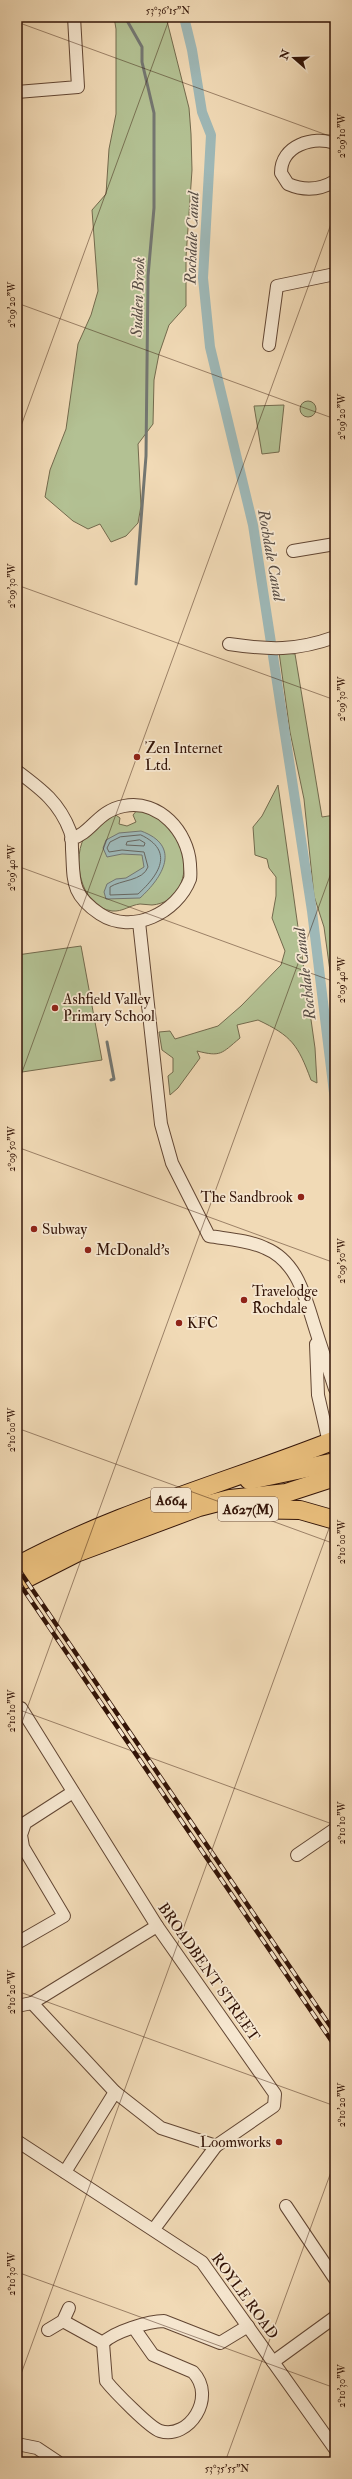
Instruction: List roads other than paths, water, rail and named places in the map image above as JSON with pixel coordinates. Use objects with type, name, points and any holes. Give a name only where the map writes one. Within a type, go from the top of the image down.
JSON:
[{"type":"highway","points":[[208,1487],[278,1476],[335,1461],[333,1443]]},
{"type":"highway","name":"A664","points":[[17,1566],[62,1544],[208,1487],[333,1443]]},
{"type":"highway","name":"A664","points":[[17,1583],[76,1553],[159,1521],[207,1505],[230,1499],[286,1493],[335,1477]]},
{"type":"highway","name":"A627(M)","points":[[159,1521],[215,1513],[278,1508],[316,1513],[335,1520]]},
{"type":"street","points":[[17,92],[78,87],[74,17]]},
{"type":"street","points":[[335,143],[318,140],[300,144],[284,158],[281,172],[288,184],[303,188],[320,188],[335,181]]},
{"type":"street","points":[[269,345],[277,286],[335,274]]},
{"type":"street","points":[[293,551],[335,544]]},
{"type":"street","points":[[229,644],[260,649],[292,648],[308,646],[335,637]]},
{"type":"street","points":[[17,771],[58,805],[71,833],[72,880],[81,897],[101,915],[113,920],[139,922],[164,912],[178,899],[190,878],[189,850],[175,824],[156,810],[138,805],[124,806],[108,810],[92,822],[81,836],[72,839]]},
{"type":"street","points":[[139,922],[161,1124],[175,1169],[209,1236],[250,1243],[267,1248],[281,1258],[292,1270],[301,1285],[335,1389]]},
{"type":"street","points":[[315,1331],[318,1394],[333,1443]]},
{"type":"street","name":"BROADBENT STREET","points":[[21,1708],[157,1926],[275,2094],[274,2106],[216,2146],[154,2229]]},
{"type":"street","points":[[17,1943],[64,1916],[23,1847],[21,1835],[25,1823],[73,1792]]},
{"type":"street","points":[[298,1855],[335,1829]]},
{"type":"street","points":[[17,2006],[32,2003],[157,1926]]},
{"type":"street","points":[[32,2003],[115,2092],[161,2128],[216,2146]]},
{"type":"street","points":[[65,2172],[115,2092]]},
{"type":"street","name":"ROYLE ROAD","points":[[17,2141],[154,2229],[202,2262],[335,2449]]},
{"type":"street","points":[[286,2206],[335,2279]]},
{"type":"street","points":[[48,2330],[63,2321],[69,2308]]},
{"type":"street","points":[[273,2362],[335,2317]]},
{"type":"street","points":[[63,2321],[103,2343]]},
{"type":"street","points":[[103,2343],[111,2336],[134,2328],[164,2321],[220,2343],[248,2326]]},
{"type":"street","points":[[103,2343],[104,2377],[109,2385],[155,2428],[167,2432],[178,2430],[194,2418],[202,2402],[203,2391],[199,2379],[194,2372],[153,2355],[134,2328]]},
{"type":"street","points":[[17,2444],[37,2448],[58,2462]]},
{"type":"water","points":[[141,831],[154,837],[161,845],[165,853],[161,872],[156,881],[140,898],[106,899],[104,892],[107,884],[116,879],[126,878],[144,867],[142,855],[122,854],[107,857],[103,848],[106,840],[119,833]]},
{"type":"waterway","name":"Sudden Brook","points":[[125,17],[142,47],[142,62],[154,113],[154,208],[148,276],[146,456],[136,584]]},
{"type":"waterway","name":"Rochdale Canal","points":[[184,17],[192,50],[202,112],[211,135],[203,278],[210,347],[253,525],[312,911],[335,1101]]},
{"type":"waterway","name":"Sudden Brook","points":[[107,1042],[114,1079],[111,1080]]},
{"type":"railway","points":[[17,1567],[335,2033]]},
{"type":"railway","points":[[17,1580],[335,2046]]},
{"type":"place","name":"Zen Internet Ltd.","points":[[137,757]]},
{"type":"place","name":"Ashfield Valley Primary School","points":[[55,1008]]},
{"type":"place","name":"The Sandbrook","points":[[301,1197]]},
{"type":"place","name":"Subway","points":[[34,1229]]},
{"type":"place","name":"McDonald's","points":[[88,1250]]},
{"type":"place","name":"Travelodge Rochdale","points":[[244,1300]]},
{"type":"place","name":"KFC","points":[[179,1323]]},
{"type":"place","name":"Loomworks","points":[[279,2142]]}]
